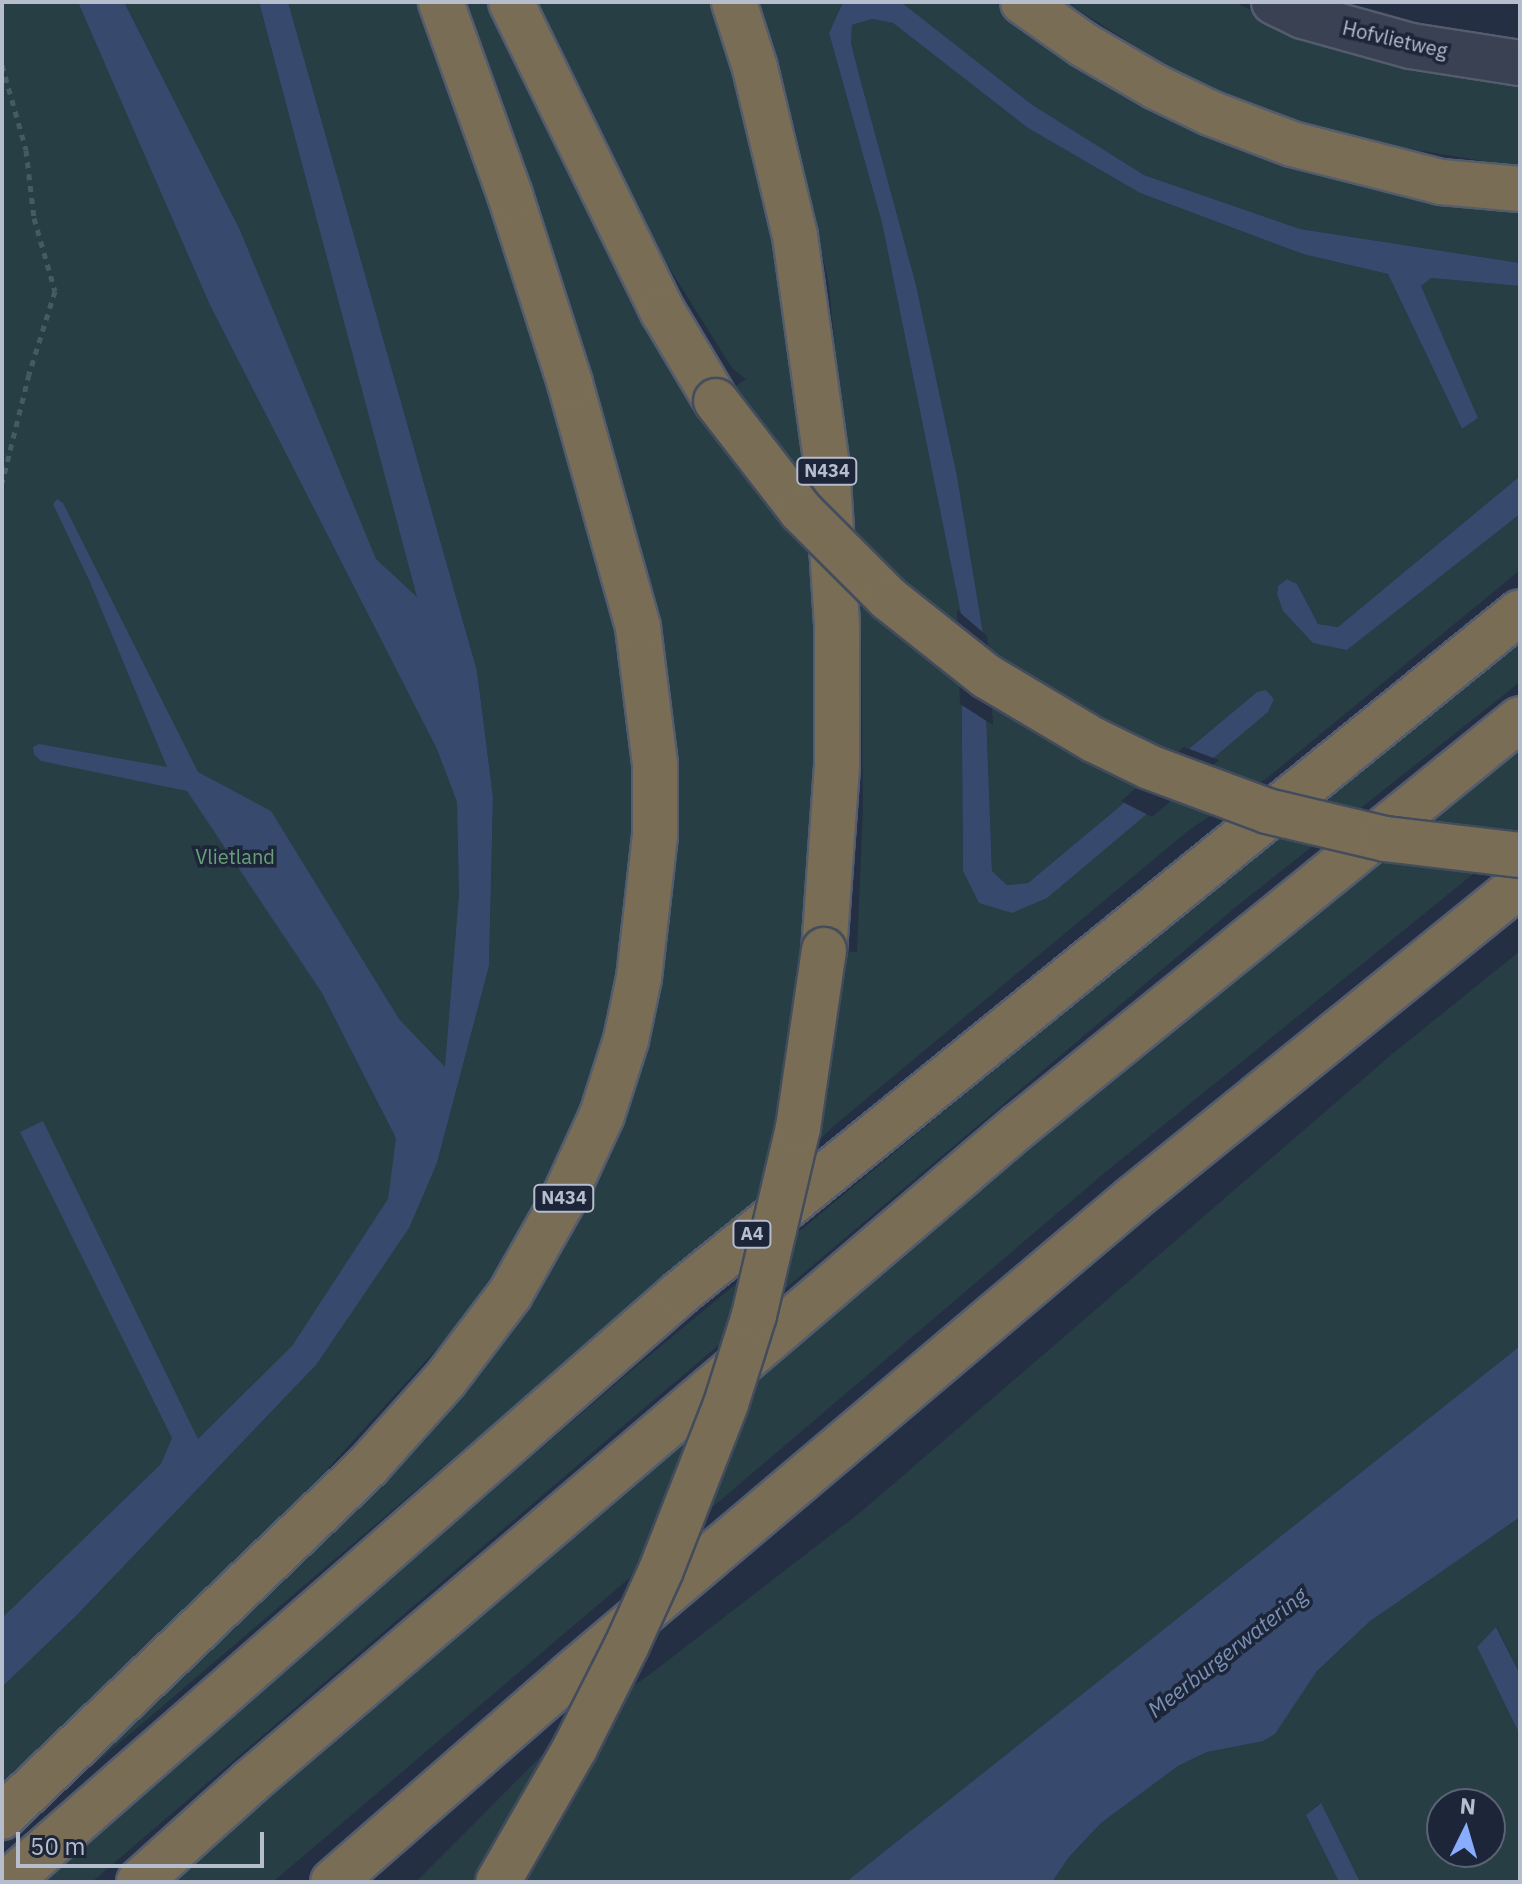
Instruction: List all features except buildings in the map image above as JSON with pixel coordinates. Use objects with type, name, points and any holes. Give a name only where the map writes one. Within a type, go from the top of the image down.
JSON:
[{"type":"highway","name":"N434","points":[[2,1817],[368,1466],[445,1380],[510,1294],[561,1204],[602,1115],[626,1040],[639,978],[655,836],[655,764],[638,627],[570,383],[510,195],[441,2]]},
{"type":"highway","name":"N434","points":[[511,2],[656,299],[716,401],[801,511],[889,599],[986,676],[1094,740],[1185,782],[1267,811],[1385,839],[1520,855]]},
{"type":"highway","name":"N434","points":[[498,1882],[575,1748],[627,1645],[661,1570],[726,1404],[754,1315],[798,1128],[824,950],[837,766],[837,627],[827,466],[795,236],[755,68],[734,2]]},
{"type":"highway","points":[[1023,2],[1084,45],[1156,87],[1210,113],[1292,144],[1441,182],[1520,189]]},
{"type":"highway","name":"A4","points":[[8,1882],[680,1293],[1520,612]]},
{"type":"highway","points":[[139,1882],[262,1772],[1019,1126],[1520,719]]},
{"type":"highway","points":[[333,1882],[569,1676],[1132,1199],[1520,885]]},
{"type":"street","name":"Hofvlietweg","points":[[1274,2],[1303,16],[1411,46],[1520,63]]},
{"type":"path","points":[[2,65],[26,150],[34,218],[55,291],[29,374],[2,483]]},
{"type":"green space","name":"Vlietland","points":[[2,2],[95,2],[465,754],[469,958],[450,1073],[404,1200],[294,1369],[2,1661]]},
{"type":"green space","points":[[124,2],[259,2],[418,598],[376,560],[240,230]]},
{"type":"green space","points":[[288,2],[424,2],[560,383],[618,640],[640,801],[620,974],[601,1048],[577,1116],[528,1222],[461,1322],[312,1486],[2,1793],[2,1687],[77,1615],[316,1365],[437,1163],[489,966],[493,797],[477,671]]},
{"type":"green space","points":[[450,2],[492,2],[697,412],[746,379],[732,368],[658,250],[535,2],[722,2],[762,145],[818,476],[825,765],[807,949],[857,952],[863,804],[861,621],[829,285],[796,132],[758,2],[843,2],[829,33],[882,223],[961,614],[963,871],[1012,913],[1257,692],[1028,883],[1007,885],[992,871],[983,633],[957,476],[916,285],[851,43],[852,25],[872,19],[893,23],[1028,128],[1140,193],[1303,254],[1388,274],[1462,429],[1478,418],[1420,286],[1431,278],[1520,286],[1520,476],[1338,627],[1318,624],[1297,584],[1288,579],[1278,586],[1277,594],[1347,650],[1520,514],[1520,570],[1266,779],[1189,830],[835,1125],[762,1195],[2,1843],[2,1836],[569,1224],[667,822]]},
{"type":"green space","points":[[901,2],[1005,2],[1081,56],[1520,203],[1520,263],[1300,229],[1144,175],[1031,104]]},
{"type":"green space","points":[[1066,2],[1234,2],[1292,29],[1520,74],[1520,167],[1398,147],[1295,123],[1176,72]]},
{"type":"green space","points":[[1520,643],[1520,682],[1237,906],[629,1421],[92,1882],[40,1882],[626,1375],[1223,880]]},
{"type":"green space","points":[[1520,742],[1520,836],[1102,1175],[273,1882],[170,1882],[474,1614],[1057,1117]]},
{"type":"green space","points":[[1520,951],[1520,1346],[846,1882],[416,1882],[560,1737],[649,1675],[862,1511],[1391,1055]]},
{"type":"green space","points":[[1520,1517],[1520,1674],[1497,1627],[1477,1647],[1520,1735],[1520,1882],[1360,1882],[1320,1803],[1306,1815],[1339,1882],[1052,1882],[1069,1857],[1101,1823],[1178,1766],[1207,1752],[1275,1734],[1317,1671],[1369,1622]]},
{"type":"water","points":[[78,2],[124,2],[240,230],[376,559],[417,597],[259,2],[288,2],[477,671],[493,797],[489,966],[437,1163],[409,1228],[316,1365],[77,1615],[2,1687],[2,1618],[161,1464],[172,1438],[20,1132],[43,1121],[198,1439],[292,1346],[388,1199],[396,1138],[322,993],[187,791],[41,761],[34,754],[33,747],[39,744],[167,767],[90,582],[53,504],[57,499],[63,503],[198,772],[271,811],[399,1019],[445,1067],[459,894],[457,802],[437,749],[210,305]]},
{"type":"water","points":[[843,2],[901,2],[1031,104],[1144,175],[1300,229],[1520,263],[1520,286],[1431,278],[1421,286],[1478,418],[1462,429],[1388,274],[1303,254],[1140,193],[1028,128],[893,23],[872,19],[852,25],[851,43],[916,285],[957,476],[983,633],[992,871],[1007,885],[1028,883],[1257,692],[1266,690],[1274,699],[1268,712],[1047,898],[1012,913],[979,903],[963,871],[961,614],[882,223],[829,33]]},
{"type":"water","points":[[1520,476],[1520,514],[1347,650],[1313,643],[1283,611],[1277,594],[1278,586],[1287,579],[1297,584],[1318,624],[1338,627]]},
{"type":"water","name":"Meerburgerwatering","points":[[1520,1346],[1520,1517],[1369,1622],[1317,1671],[1275,1734],[1263,1741],[1207,1752],[1178,1766],[1101,1823],[1069,1857],[1052,1882],[846,1882]]},
{"type":"water","points":[[1496,1627],[1520,1674],[1520,1735],[1477,1647]]},
{"type":"water","points":[[1321,1803],[1360,1882],[1339,1882],[1306,1815]]},
{"type":"pier","points":[[957,610],[987,636],[993,725],[960,704]]},
{"type":"pier","points":[[1184,747],[1219,760],[1152,817],[1121,801]]}]
